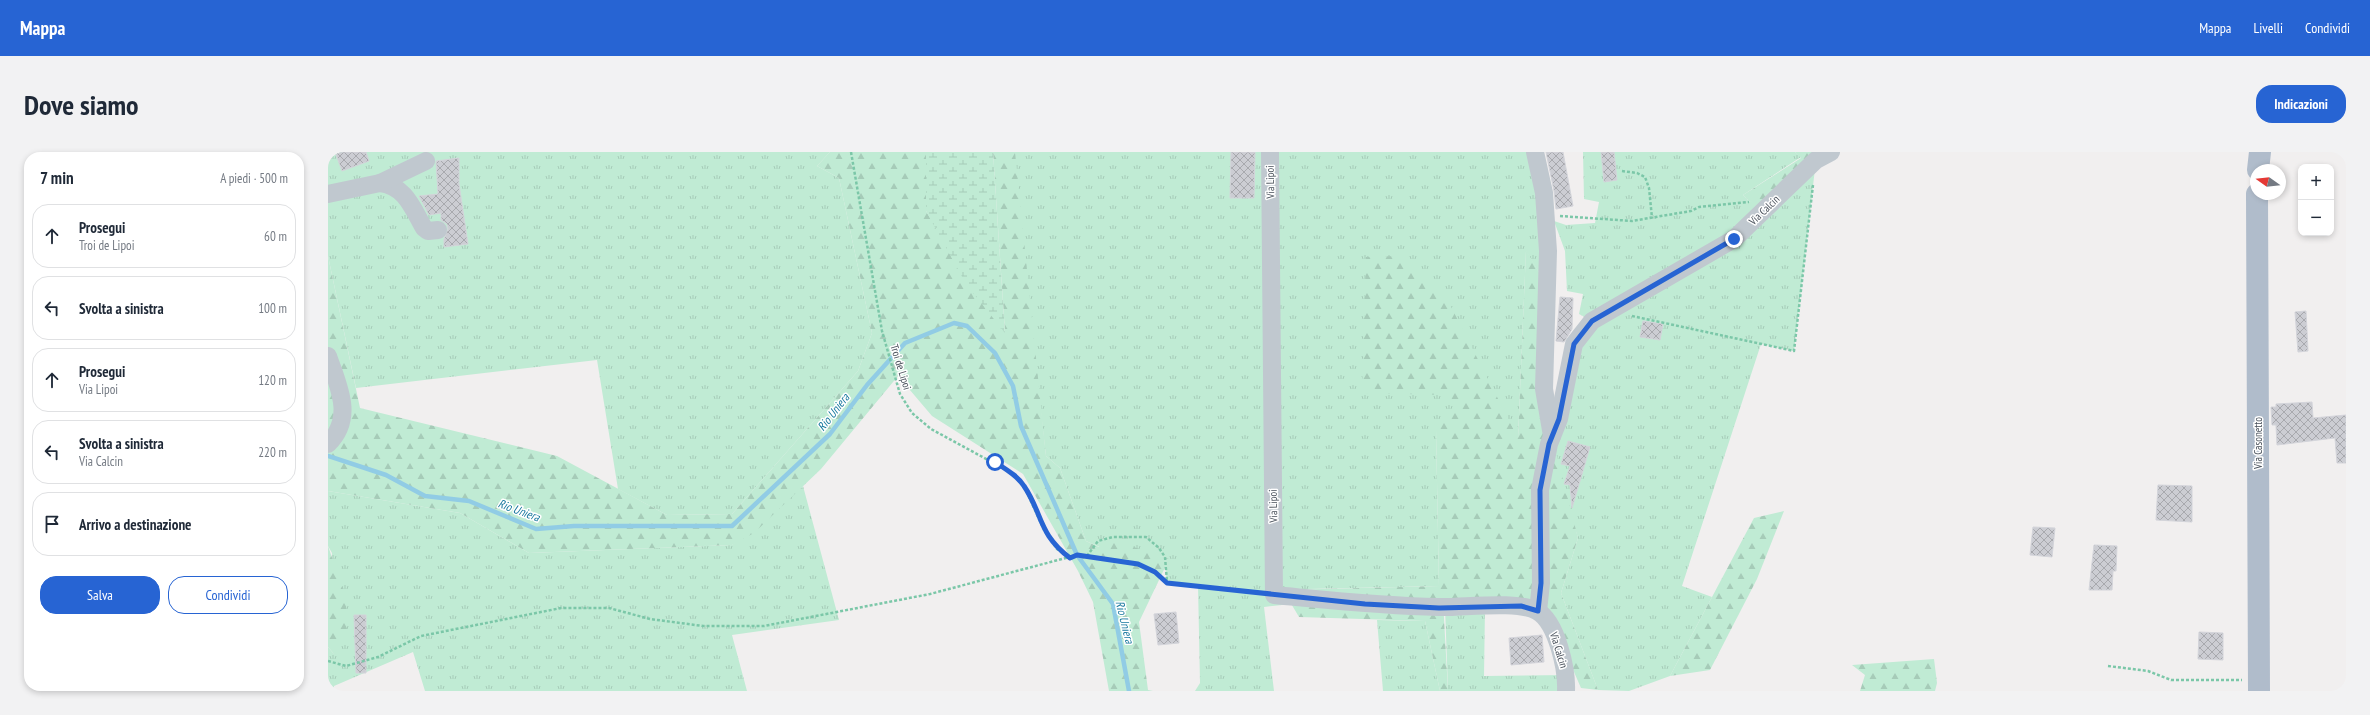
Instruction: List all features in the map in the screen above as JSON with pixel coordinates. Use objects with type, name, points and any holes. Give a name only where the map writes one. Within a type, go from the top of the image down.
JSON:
[{"type":"main road","points":[[2259,164],[2260,152]]},
{"type":"main road","name":"Via Casonetto","points":[[2257,200],[2259,686]]},
{"type":"street","name":"Via Lipoi","points":[[1270,152],[1274,595]]},
{"type":"street","points":[[1535,152],[1544,193],[1548,251],[1544,389],[1552,437]]},
{"type":"street","points":[[2251,152],[2253,164]]},
{"type":"street","name":"Via Calcin","points":[[1566,691],[1567,675],[1551,624],[1538,611],[1541,583],[1540,490],[1552,437],[1559,419],[1574,344],[1592,321],[1734,239],[1775,199],[1823,156]]},
{"type":"street","points":[[328,194],[380,183],[426,161]]},
{"type":"street","points":[[380,183],[392,184],[403,193],[424,228],[428,231],[438,230]]},
{"type":"street","points":[[328,356],[344,404],[338,434],[328,444]]},
{"type":"street","points":[[1274,595],[1365,604],[1439,608],[1521,606],[1538,611]]},
{"type":"path","name":"Troi de Lipoi","points":[[851,152],[882,331],[900,394],[912,413],[930,429],[1012,473],[1024,486],[1044,530],[1057,549],[1070,558]]},
{"type":"path","points":[[1628,315],[1794,351],[1823,156]]},
{"type":"path","points":[[1622,171],[1637,172],[1645,177],[1649,188],[1652,218]]},
{"type":"path","points":[[1545,216],[1632,221],[1691,211],[1700,207],[1775,199]]},
{"type":"path","points":[[1086,557],[1098,541],[1113,537],[1146,537],[1159,548],[1164,557],[1167,583]]},
{"type":"path","points":[[328,661],[346,666],[378,657],[421,636],[561,608],[609,608],[650,619],[703,626],[764,626],[930,594],[1077,555],[1138,564],[1155,572],[1167,583],[1247,590],[1274,595]]},
{"type":"path","points":[[2108,666],[2148,671],[2171,680],[2259,686]]},
{"type":"green space","points":[[328,152],[830,152],[817,166],[839,178],[872,333],[858,371],[732,514],[667,515],[618,489],[597,360],[356,388],[328,256]]},
{"type":"green space","points":[[830,152],[926,152],[926,211],[1005,332],[993,152],[1015,152],[1046,456],[1060,468],[1086,541],[1099,547],[1116,541],[1169,559],[1139,622],[1148,690],[1153,691],[1109,691],[1093,602],[1078,571],[1023,474],[932,416],[898,376],[821,469],[754,533],[732,545],[529,553],[460,513],[328,491],[328,256],[360,408],[557,456],[667,515],[732,514],[858,371],[872,333],[839,178],[817,166]]},
{"type":"green space","points":[[926,152],[993,152],[1005,333],[966,284],[926,211]]},
{"type":"green space","points":[[1011,152],[1535,152],[1547,286],[1526,251],[1518,438],[1436,430],[1439,586],[1308,589],[1291,604],[1264,607],[1274,691],[1195,691],[1200,683],[1198,585],[1167,583],[1164,557],[1111,552],[1086,541],[1060,468],[1046,456]]},
{"type":"green space","points":[[1583,152],[1795,152],[1801,157],[1743,195],[1750,202],[1816,160],[1794,351],[1761,344],[1682,586],[1712,597],[1670,676],[1629,691],[1598,690],[1561,593],[1578,538],[1549,444],[1574,344],[1592,321],[1579,314],[1583,294],[1567,291],[1565,251],[1554,221],[1566,225],[1595,223],[1599,202],[1584,199]]},
{"type":"green space","points":[[1795,152],[1825,152],[1775,199],[1750,202],[1743,195],[1801,158]]},
{"type":"green space","points":[[1526,250],[1547,286],[1552,437],[1578,538],[1561,593],[1598,690],[1581,688],[1547,610],[1443,600],[1448,691],[1440,691],[1425,621],[1299,617],[1283,590],[1439,586],[1436,430],[1456,403],[1447,395],[1362,393],[1366,257],[1397,256],[1443,291],[1518,438]]},
{"type":"green space","points":[[803,486],[839,620],[732,635],[747,691],[425,691],[413,652],[334,686],[334,691],[328,691],[328,647],[334,654],[332,553],[328,546],[328,491],[460,513],[529,553],[732,545]]},
{"type":"green space","points":[[1784,511],[1757,579],[1710,670],[1670,676],[1754,518]]},
{"type":"green space","points":[[328,546],[346,598],[347,637],[334,654],[328,647]]},
{"type":"green space","points":[[1445,607],[1485,607],[1484,676],[1567,675],[1566,691],[1448,691]]},
{"type":"green space","points":[[1377,620],[1425,621],[1440,691],[1383,691]]},
{"type":"green space","points":[[1934,659],[1937,683],[1935,691],[1860,691],[1865,675],[1852,665]]},
{"type":"building","points":[[335,152],[366,152],[369,161],[342,171]]},
{"type":"building","points":[[1231,152],[1255,152],[1254,198],[1230,198]]},
{"type":"building","points":[[1546,152],[1563,152],[1573,206],[1556,209]]},
{"type":"building","points":[[1601,152],[1614,152],[1617,180],[1604,182]]},
{"type":"building","points":[[459,158],[459,184],[468,244],[444,247],[444,239],[448,229],[447,224],[441,220],[441,213],[429,215],[419,196],[438,194],[436,161]]},
{"type":"building","points":[[1560,297],[1573,298],[1572,329],[1564,342],[1556,341]]},
{"type":"building","points":[[2306,311],[2308,351],[2298,352],[2295,312]]},
{"type":"building","points":[[1643,321],[1663,324],[1660,340],[1640,337]]},
{"type":"building","points":[[2312,402],[2313,418],[2346,415],[2346,463],[2337,463],[2335,438],[2277,445],[2276,425],[2272,425],[2271,407],[2276,407],[2276,404]]},
{"type":"building","points":[[1568,441],[1590,447],[1572,508],[1570,485],[1564,484],[1570,466],[1561,464]]},
{"type":"building","points":[[2158,485],[2192,486],[2192,522],[2156,520]]},
{"type":"building","points":[[2033,527],[2055,528],[2052,557],[2030,555]]},
{"type":"building","points":[[2094,545],[2117,546],[2116,571],[2113,571],[2112,590],[2089,590]]},
{"type":"building","points":[[1176,612],[1179,643],[1158,645],[1154,614]]},
{"type":"building","points":[[354,615],[366,615],[366,673],[356,673]]},
{"type":"building","points":[[2199,632],[2223,633],[2223,660],[2198,659]]},
{"type":"building","points":[[1542,635],[1544,662],[1511,665],[1509,638]]},
{"type":"waterway","name":"Rio Uniera","points":[[328,456],[386,475],[425,496],[469,501],[536,529],[574,526],[732,526],[830,434],[867,385],[905,343],[954,323],[967,326],[995,353],[1013,386],[1021,426],[1077,555],[1113,604],[1129,691]]},
{"type":"route","points":[[995,462],[1012,473],[1024,486],[1044,530],[1057,549],[1070,558],[1077,555],[1138,564],[1155,572],[1167,583],[1247,590],[1274,595],[1365,604],[1439,608],[1521,606],[1538,611],[1541,583],[1540,490],[1549,444],[1559,419],[1574,344],[1592,321],[1734,239]]}]
